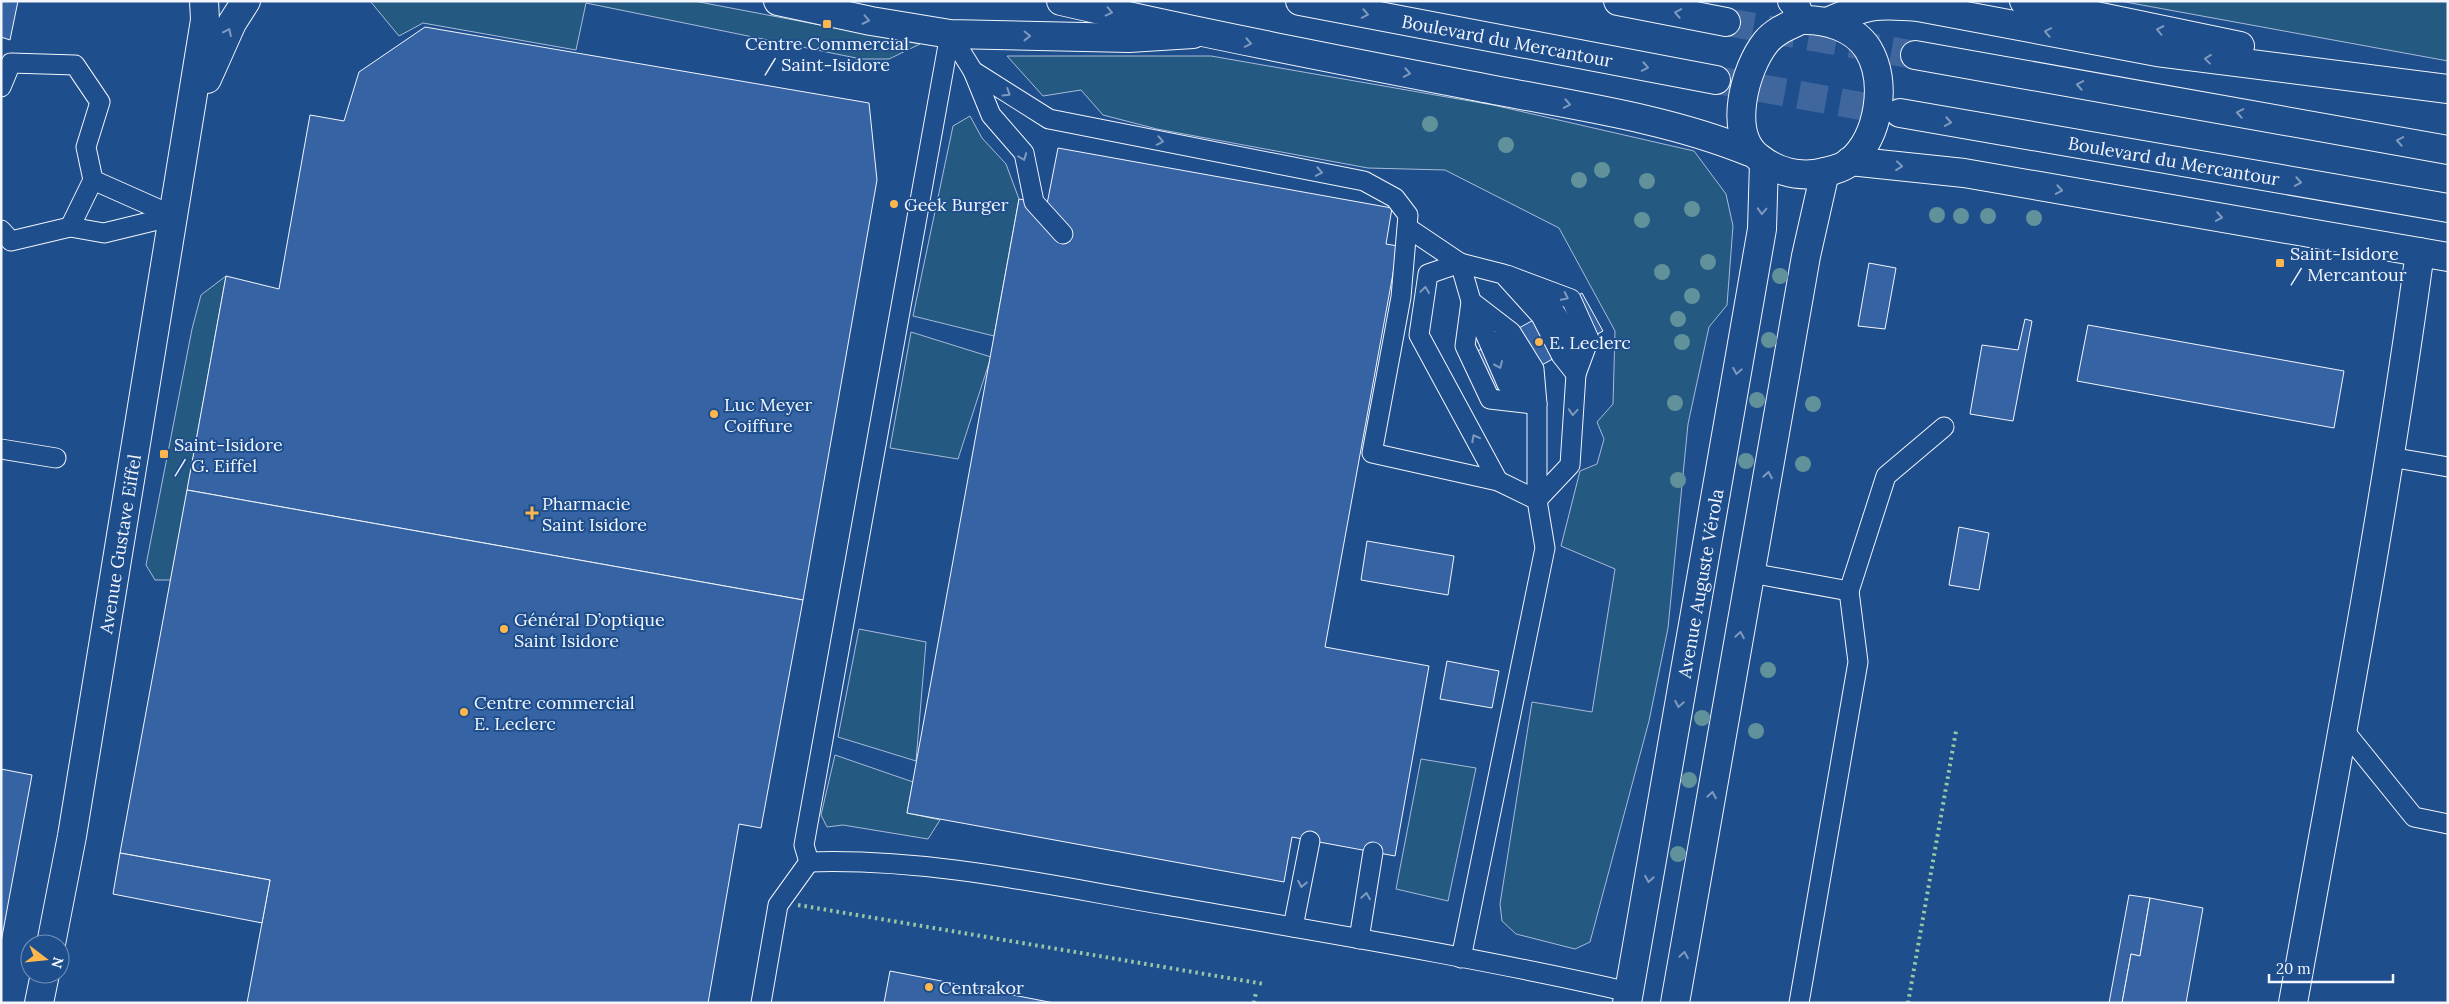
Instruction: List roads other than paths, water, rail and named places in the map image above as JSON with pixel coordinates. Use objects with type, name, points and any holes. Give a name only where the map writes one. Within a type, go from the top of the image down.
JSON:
[{"type":"main road","name":"Avenue Gustave Eiffel","points":[[53,934],[72,836],[187,143],[205,20],[204,1]]},
{"type":"main road","name":"Avenue Gustave Eiffel","points":[[187,143],[210,69],[232,23],[246,1]]},
{"type":"main road","points":[[778,1],[871,21],[950,34],[1129,38],[1200,33]]},
{"type":"main road","points":[[1061,1],[1200,33],[1624,115],[1722,140],[1782,171],[1802,175],[1825,172],[1850,162],[1964,173],[2448,257]]},
{"type":"main road","name":"Boulevard du Mercantour","points":[[1300,1],[1716,80]]},
{"type":"main road","points":[[1618,1],[1726,22]]},
{"type":"main road","points":[[2024,1],[2448,88]]},
{"type":"main road","points":[[1757,157],[1741,117],[1742,96],[1751,68],[1766,42],[1780,29],[1806,14],[1883,4],[1918,7],[2157,52],[2448,88]]},
{"type":"main road","points":[[1806,14],[1850,32],[1867,49],[1876,70],[1879,95],[1875,119],[1866,142],[1850,162]]},
{"type":"main road","points":[[1915,56],[2448,150]]},
{"type":"main road","name":"Boulevard du Mercantour","points":[[1900,113],[2448,208]]},
{"type":"main road","name":"Avenue Auguste Vérola","points":[[1628,997],[1762,229],[1757,157]]},
{"type":"main road","points":[[1676,1003],[1805,265],[1825,172]]},
{"type":"main road","points":[[2293,1003],[2390,457],[2420,252]]},
{"type":"main road","points":[[40,1003],[43,984]]},
{"type":"lane","points":[[950,34],[973,71],[991,115],[1024,153],[1034,202],[1063,234]]},
{"type":"lane","points":[[809,862],[804,845],[950,34]]},
{"type":"lane","points":[[1,86],[11,63],[75,65],[100,102],[86,147],[93,180],[70,227]]},
{"type":"lane","points":[[973,71],[1049,119],[1364,181],[1395,198],[1408,214],[1408,228],[1401,298],[1372,453],[1498,481],[1537,500]]},
{"type":"lane","points":[[93,180],[174,216]]},
{"type":"lane","points":[[1,230],[11,240],[70,227],[104,233],[174,216]]},
{"type":"lane","points":[[1408,228],[1460,263],[1503,274],[1571,299],[1589,339],[1576,374],[1570,465],[1537,500]]},
{"type":"lane","points":[[1460,263],[1471,301],[1507,384],[1537,404]]},
{"type":"lane","points":[[1460,263],[1428,274],[1419,335],[1498,481]]},
{"type":"lane","points":[[1503,274],[1540,316],[1561,355],[1576,374]]},
{"type":"lane","points":[[1461,958],[1545,548],[1537,500],[1537,404],[1534,369],[1512,332],[1471,301]]},
{"type":"lane","points":[[1799,1003],[1858,662],[1849,591],[1886,476],[1944,427]]},
{"type":"lane","points":[[1,449],[56,458]]},
{"type":"lane","points":[[2390,457],[2448,467]]},
{"type":"lane","points":[[1751,572],[1849,591]]},
{"type":"lane","points":[[2342,728],[2414,817],[2448,824]]},
{"type":"lane","points":[[1294,927],[1310,841]]},
{"type":"lane","points":[[1359,939],[1373,852]]},
{"type":"lane","points":[[809,862],[850,860],[974,872],[1461,958],[1628,997]]},
{"type":"lane","points":[[761,1003],[778,905],[809,862]]},
{"type":"tunnel","points":[[1726,22],[1915,55]]},
{"type":"tunnel","points":[[1716,80],[1900,113]]},
{"type":"place","name":"Centre Commercial / Saint-Isidore","points":[[827,24]]},
{"type":"place","name":"Geek Burger","points":[[894,204]]},
{"type":"place","name":"Saint-Isidore / Mercantour","points":[[2280,263]]},
{"type":"place","name":"E. Leclerc","points":[[1539,342]]},
{"type":"place","name":"Luc Meyer Coiffure","points":[[714,414]]},
{"type":"place","name":"Saint-Isidore / G. Eiffel","points":[[164,454]]},
{"type":"place","name":"Pharmacie Saint Isidore","points":[[532,513]]},
{"type":"place","name":"Général D’optique Saint Isidore","points":[[504,629]]},
{"type":"place","name":"Centre commercial E. Leclerc","points":[[464,712]]},
{"type":"place","name":"Centrakor","points":[[929,987]]}]
